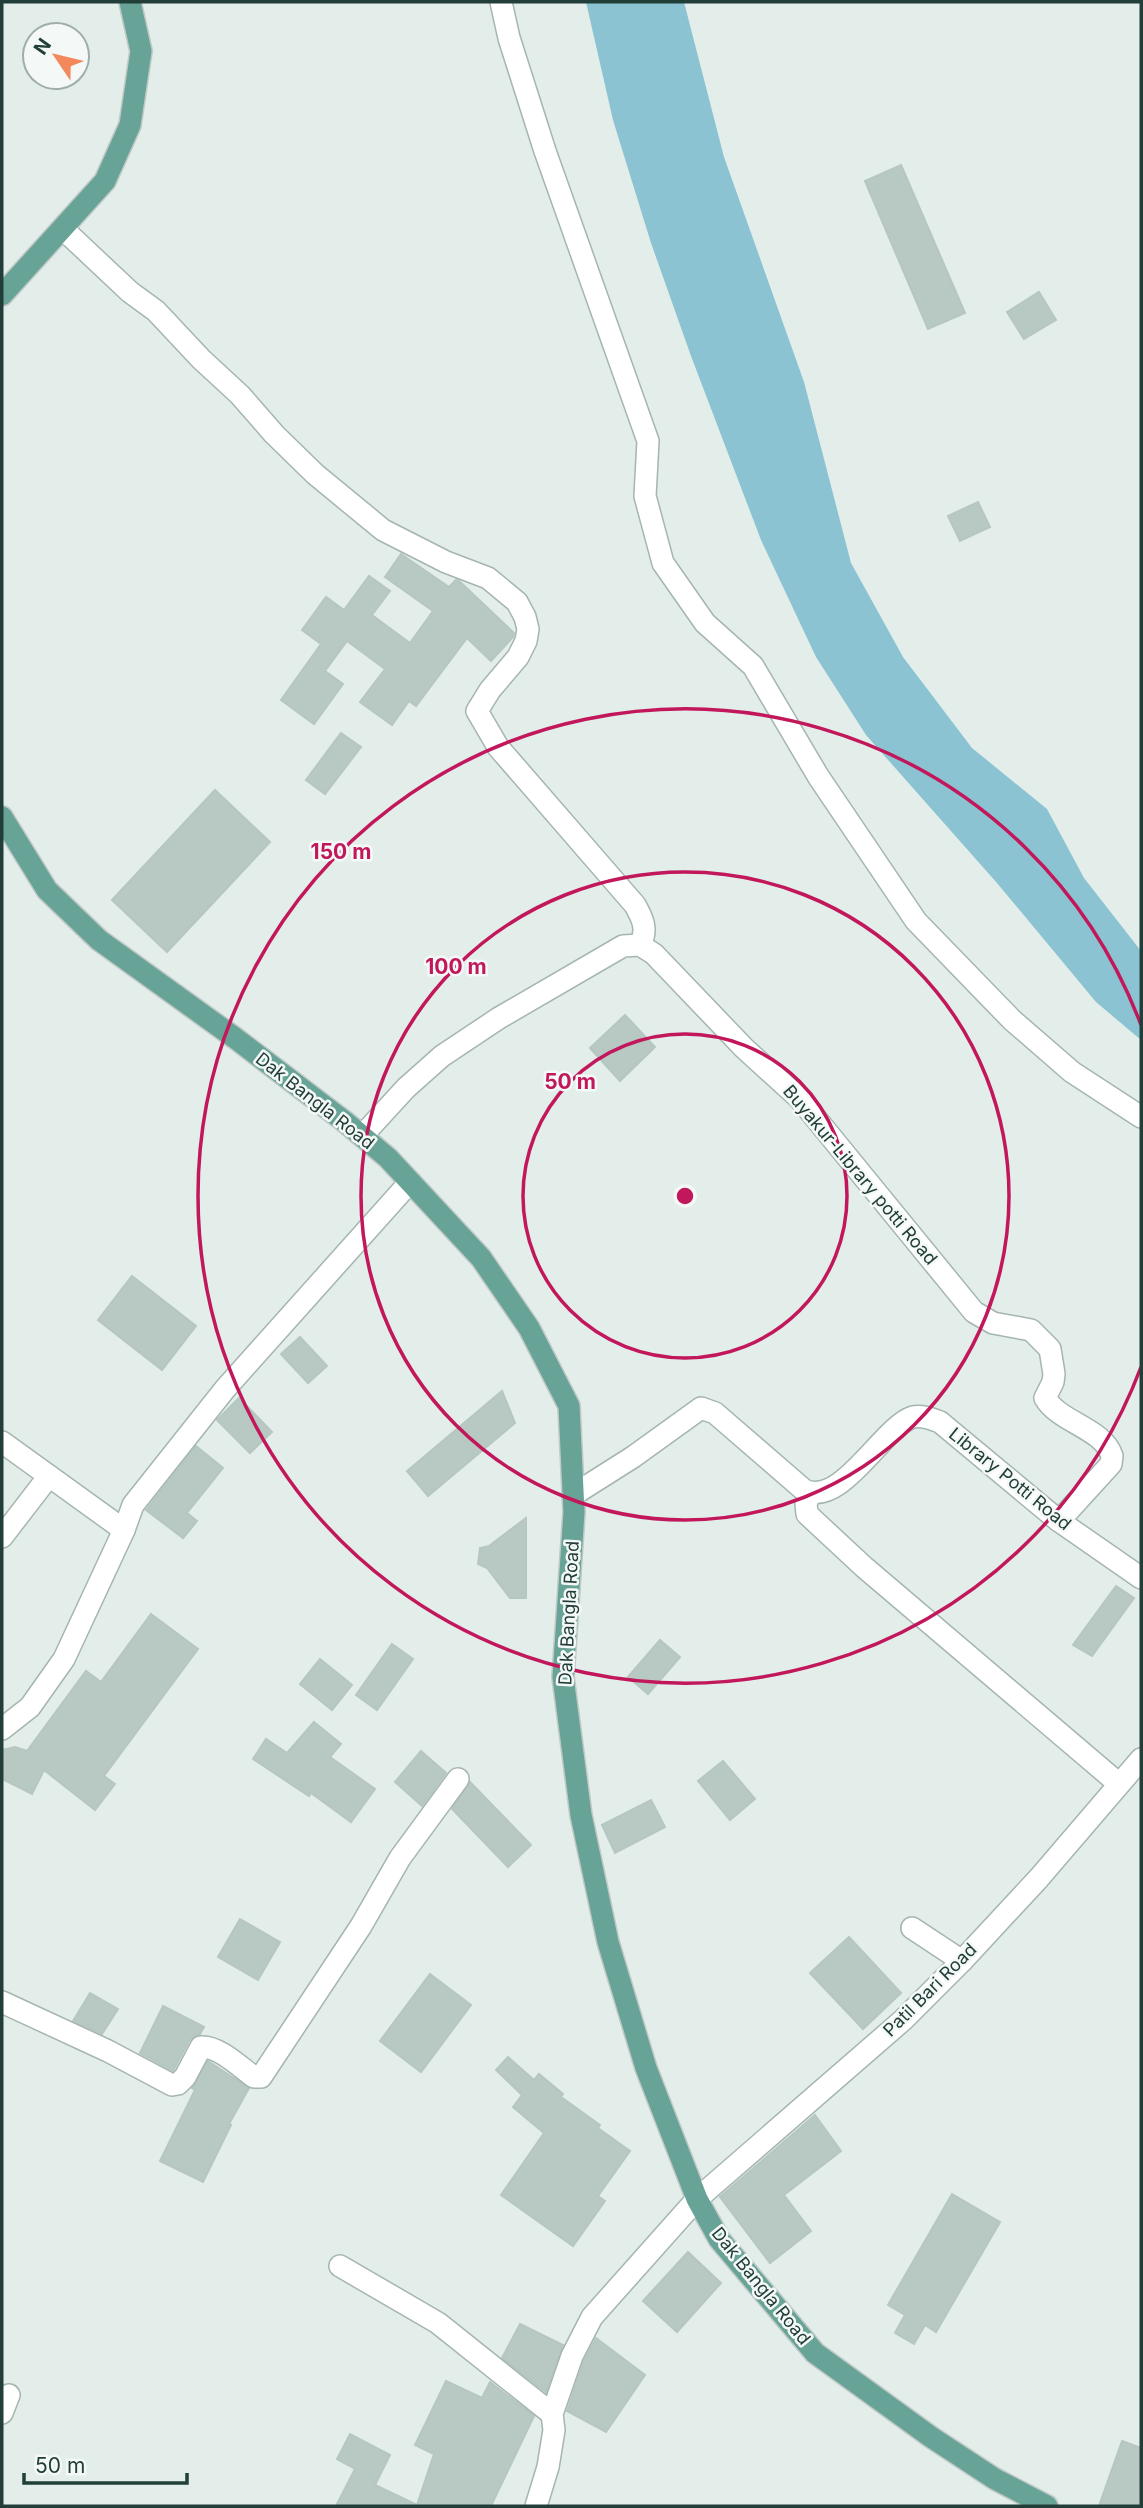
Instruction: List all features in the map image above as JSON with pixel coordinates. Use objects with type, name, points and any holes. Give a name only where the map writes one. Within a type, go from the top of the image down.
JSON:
[{"type":"main road","points":[[2,295],[105,181],[130,125],[141,51],[130,2]]},
{"type":"main road","name":"Dak Bangla Road","points":[[2,817],[47,890],[99,940],[363,1135],[481,1258],[530,1328],[569,1406],[574,1512],[563,1677],[581,1815],[608,1942],[642,2055],[697,2199],[719,2239],[815,2353],[931,2437],[995,2479],[1047,2506]]},
{"type":"street","points":[[501,2],[509,38],[545,150],[648,441],[645,496],[663,563],[705,623],[753,666],[818,776],[916,920],[1012,1020],[1072,1072],[1141,1117]]},
{"type":"street","points":[[63,229],[130,292],[156,311],[315,474],[383,530],[446,562],[488,578],[522,609],[528,629],[526,641],[518,657],[490,690],[477,711],[498,747],[635,905],[644,922],[644,937],[640,945],[623,946],[613,951],[499,1018],[442,1056],[406,1088],[363,1135]]},
{"type":"street","name":"Buyakur-Library potti Road","points":[[640,945],[654,954],[744,1048],[800,1099],[974,1312],[993,1323],[1031,1330],[1050,1349],[1054,1374],[1045,1398],[1051,1407],[1101,1440],[1112,1456],[1111,1464],[1059,1521]]},
{"type":"street","points":[[2,1729],[30,1707],[64,1659],[124,1530],[133,1504],[225,1389],[410,1182]]},
{"type":"street","points":[[573,1495],[701,1408],[715,1413],[804,1490],[811,1493],[806,1503],[807,1514],[874,1576],[1119,1784]]},
{"type":"street","name":"Library Potti Road","points":[[811,1493],[835,1486],[869,1458],[904,1422],[913,1417],[923,1417],[940,1422],[1059,1521],[1141,1578]]},
{"type":"street","points":[[2,1442],[124,1530]]},
{"type":"street","points":[[2,1537],[49,1476]]},
{"type":"street","name":"Patil Bari Road","points":[[536,2506],[548,2467],[554,2430],[552,2414],[572,2356],[592,2317],[697,2199],[903,2020],[962,1961],[1039,1878],[1141,1759]]},
{"type":"street","points":[[2,2002],[108,2051],[172,2085],[178,2084],[185,2077],[204,2046],[218,2052],[254,2077],[261,2077],[361,1926],[400,1858],[458,1779]]},
{"type":"street","points":[[912,1928],[962,1961]]},
{"type":"street","points":[[340,2266],[438,2323],[552,2414]]},
{"type":"water","points":[[586,2],[684,2],[724,157],[804,382],[851,563],[903,657],[972,748],[1047,809],[1084,878],[1141,951],[1141,1040],[1096,1002],[997,883],[866,735],[816,657],[761,540],[651,243],[613,120]]},
{"type":"building","points":[[901,165],[965,313],[928,329],[865,181]]},
{"type":"building","points":[[1039,292],[1056,320],[1024,339],[1007,312]]},
{"type":"building","points":[[978,502],[990,527],[960,541],[948,516]]},
{"type":"building","points":[[401,554],[449,587],[456,580],[459,581],[514,633],[513,637],[491,661],[467,638],[416,706],[409,701],[392,725],[360,702],[385,669],[347,641],[325,671],[343,684],[314,724],[281,700],[321,644],[302,630],[326,597],[344,610],[369,576],[390,591],[372,615],[410,643],[433,611],[385,577]]},
{"type":"building","points":[[341,733],[361,747],[325,794],[306,780]]},
{"type":"building","points":[[215,790],[270,842],[167,952],[112,900]]},
{"type":"building","points":[[625,1015],[655,1047],[620,1081],[590,1048]]},
{"type":"building","points":[[132,1276],[196,1326],[162,1370],[98,1320]]},
{"type":"building","points":[[300,1337],[327,1366],[308,1383],[281,1354]]},
{"type":"building","points":[[502,1391],[515,1423],[428,1496],[407,1471]]},
{"type":"building","points":[[239,1398],[272,1432],[250,1453],[217,1420]]},
{"type":"building","points":[[196,1446],[223,1468],[187,1513],[197,1521],[183,1538],[146,1510]]},
{"type":"building","points":[[526,1518],[526,1598],[510,1598],[487,1568],[478,1564],[480,1548],[489,1546]]},
{"type":"building","points":[[1116,1586],[1134,1598],[1092,1656],[1073,1645]]},
{"type":"building","points":[[151,1614],[198,1649],[104,1776],[115,1784],[95,1810],[44,1770],[32,1794],[2,1779],[2,1750],[15,1747],[27,1751],[86,1671],[101,1682]]},
{"type":"building","points":[[660,1640],[680,1657],[648,1694],[628,1677]]},
{"type":"building","points":[[392,1644],[413,1659],[377,1710],[356,1695]]},
{"type":"building","points":[[320,1659],[352,1685],[332,1710],[300,1684]]},
{"type":"building","points":[[314,1722],[341,1744],[330,1757],[375,1789],[351,1822],[311,1793],[309,1796],[253,1759],[266,1739],[287,1753]]},
{"type":"building","points":[[421,1751],[446,1773],[422,1806],[395,1782]]},
{"type":"building","points":[[723,1761],[755,1799],[730,1820],[698,1781]]},
{"type":"building","points":[[470,1782],[531,1845],[508,1867],[452,1809]]},
{"type":"building","points":[[651,1800],[665,1827],[615,1853],[602,1825]]},
{"type":"building","points":[[240,1919],[280,1942],[258,1980],[218,1957]]},
{"type":"building","points":[[849,1937],[901,1993],[863,2029],[810,1973]]},
{"type":"building","points":[[430,1974],[471,2005],[421,2072],[380,2041]]},
{"type":"building","points":[[90,1993],[118,2009],[102,2034],[73,2021]]},
{"type":"building","points":[[163,2006],[204,2027],[200,2034],[189,2041],[173,2071],[140,2053]]},
{"type":"building","points":[[508,2057],[534,2080],[539,2074],[563,2094],[561,2097],[630,2151],[598,2196],[605,2201],[573,2246],[501,2195],[544,2133],[513,2107],[522,2095],[496,2070]]},
{"type":"building","points":[[208,2061],[249,2088],[229,2124],[231,2125],[203,2182],[160,2161],[195,2090],[192,2088]]},
{"type":"building","points":[[815,2115],[841,2151],[784,2195],[811,2231],[770,2263],[720,2197]]},
{"type":"building","points":[[952,2194],[1000,2222],[936,2332],[925,2325],[914,2344],[895,2333],[905,2315],[888,2305]]},
{"type":"building","points":[[688,2252],[721,2283],[677,2332],[643,2301]]},
{"type":"building","points":[[520,2324],[563,2345],[546,2392],[502,2358]]},
{"type":"building","points":[[596,2338],[645,2375],[606,2432],[567,2411],[584,2361]]},
{"type":"building","points":[[446,2381],[482,2398],[490,2382],[534,2416],[491,2506],[336,2506],[355,2469],[337,2459],[350,2434],[390,2455],[375,2485],[417,2505],[434,2454],[415,2445]]},
{"type":"building","points":[[1122,2441],[1141,2448],[1141,2506],[1099,2506]]}]
